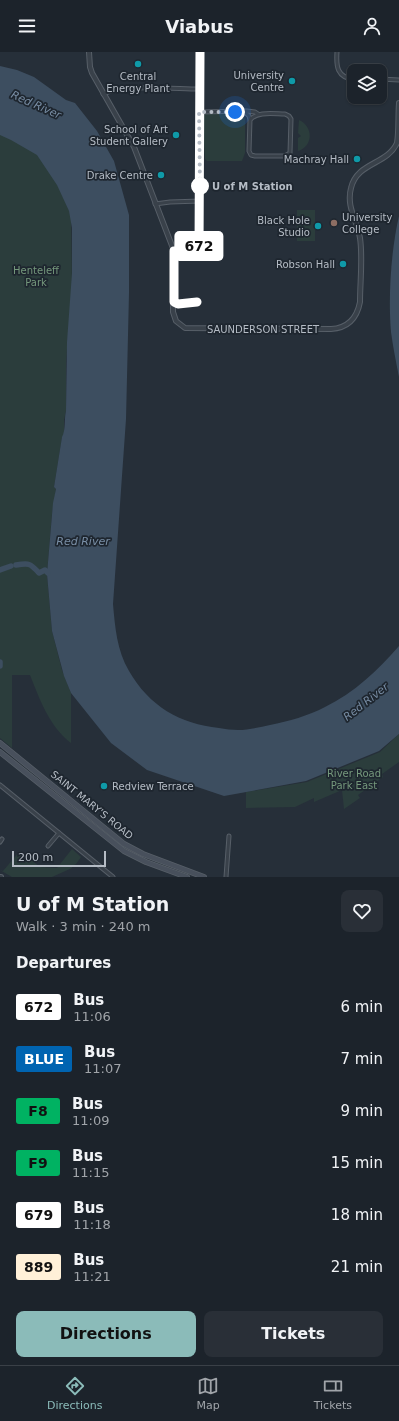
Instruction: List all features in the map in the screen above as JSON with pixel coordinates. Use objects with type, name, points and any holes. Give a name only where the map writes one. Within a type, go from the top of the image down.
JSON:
[{"type":"main road","name":"SAINT MARY'S ROAD","points":[[0,743],[132,849],[204,877]]},
{"type":"main road","name":"SAINT MARY'S ROAD","points":[[0,752],[118,847],[147,862],[184,876]]},
{"type":"main road","points":[[90,823],[93,818]]},
{"type":"street","points":[[88,52],[90,67],[103,94],[134,147],[155,204],[200,201]]},
{"type":"street","points":[[199,250],[200,201],[198,166],[200,52]]},
{"type":"street","points":[[337,52],[337,67],[347,78]]},
{"type":"street","points":[[387,79],[399,80]]},
{"type":"street","points":[[103,94],[111,90],[124,89],[200,89]]},
{"type":"street","name":"SAUNDERSON STREET","points":[[155,204],[174,251],[173,312],[176,322],[180,326],[189,329],[331,329],[342,327],[351,322],[356,316],[359,310],[360,302],[360,248],[358,232],[350,207],[351,187],[357,174],[363,168],[387,156],[395,146],[399,134],[399,103]]},
{"type":"street","points":[[199,112],[245,112],[255,112],[258,114],[285,114],[291,119],[290,153],[285,156],[251,155],[250,120],[249,116],[245,112]]},
{"type":"street","points":[[250,120],[253,116],[258,114]]},
{"type":"street","points":[[0,784],[113,877]]},
{"type":"street","points":[[48,846],[59,833]]},
{"type":"street","points":[[226,877],[229,836]]},
{"type":"street","points":[[183,869],[184,876]]},
{"type":"green space","points":[[205,114],[242,114],[245,119],[245,153],[242,161],[207,161],[205,159],[203,143],[203,117]]},
{"type":"green space","points":[[299,120],[307,127],[310,136],[307,145],[298,151],[298,138],[301,136],[298,133]]},
{"type":"green space","name":"Henteleff Park","points":[[0,131],[34,149],[50,168],[71,215],[72,286],[66,362],[66,411],[64,420],[64,434],[62,438],[54,487],[56,489],[52,514],[47,574],[52,631],[62,670],[71,693],[71,743],[63,736],[51,721],[30,675],[12,675],[12,748],[0,738]]},
{"type":"green space","points":[[297,210],[315,210],[315,241],[297,241]]},
{"type":"green space","name":"River Road Park East","points":[[399,734],[399,762],[382,774],[383,777],[358,795],[360,798],[344,809],[342,790],[314,802],[314,798],[295,807],[246,808],[246,792],[307,782],[380,752]]},
{"type":"green space","points":[[72,849],[81,857],[76,864],[72,866],[72,868],[52,877],[12,877],[0,870],[3,871],[20,851],[40,867],[57,868]]},
{"type":"water","name":"Red River","points":[[0,66],[17,70],[34,77],[66,100],[75,103],[97,131],[114,161],[129,215],[126,419],[113,604],[119,647],[129,671],[146,694],[167,711],[191,722],[205,726],[231,730],[246,730],[298,718],[319,710],[336,701],[356,688],[383,664],[399,646],[399,734],[379,751],[306,781],[224,796],[147,770],[111,743],[71,693],[64,676],[52,631],[47,574],[53,503],[56,489],[54,487],[66,411],[67,342],[72,273],[72,228],[69,211],[57,185],[37,155],[0,135]]},
{"type":"water","points":[[399,216],[399,377],[391,332],[390,304],[392,258]]},
{"type":"waterway","points":[[16,565],[29,564],[39,573],[45,570],[48,573]]},
{"type":"waterway","points":[[0,570],[11,566]]},
{"type":"bus line","name":"672","points":[[197,302],[178,304],[174,302],[174,251],[199,250],[200,52]]},
{"type":"place","name":"Central Energy Plant","points":[[138,64]]},
{"type":"place","name":"University Centre","points":[[292,81]]},
{"type":"place","name":"School of Art Student Gallery","points":[[176,135]]},
{"type":"place","name":"Machray Hall","points":[[357,159]]},
{"type":"place","name":"Drake Centre","points":[[161,175]]},
{"type":"place","name":"U of M Station","points":[[200,186]]},
{"type":"place","name":"University College","points":[[334,223]]},
{"type":"place","name":"Black Hole Studio","points":[[318,226]]},
{"type":"place","name":"Robson Hall","points":[[343,264]]},
{"type":"place","name":"Redview Terrace","points":[[104,786]]},
{"type":"route","points":[[200,186],[199,112],[235,112]]}]
